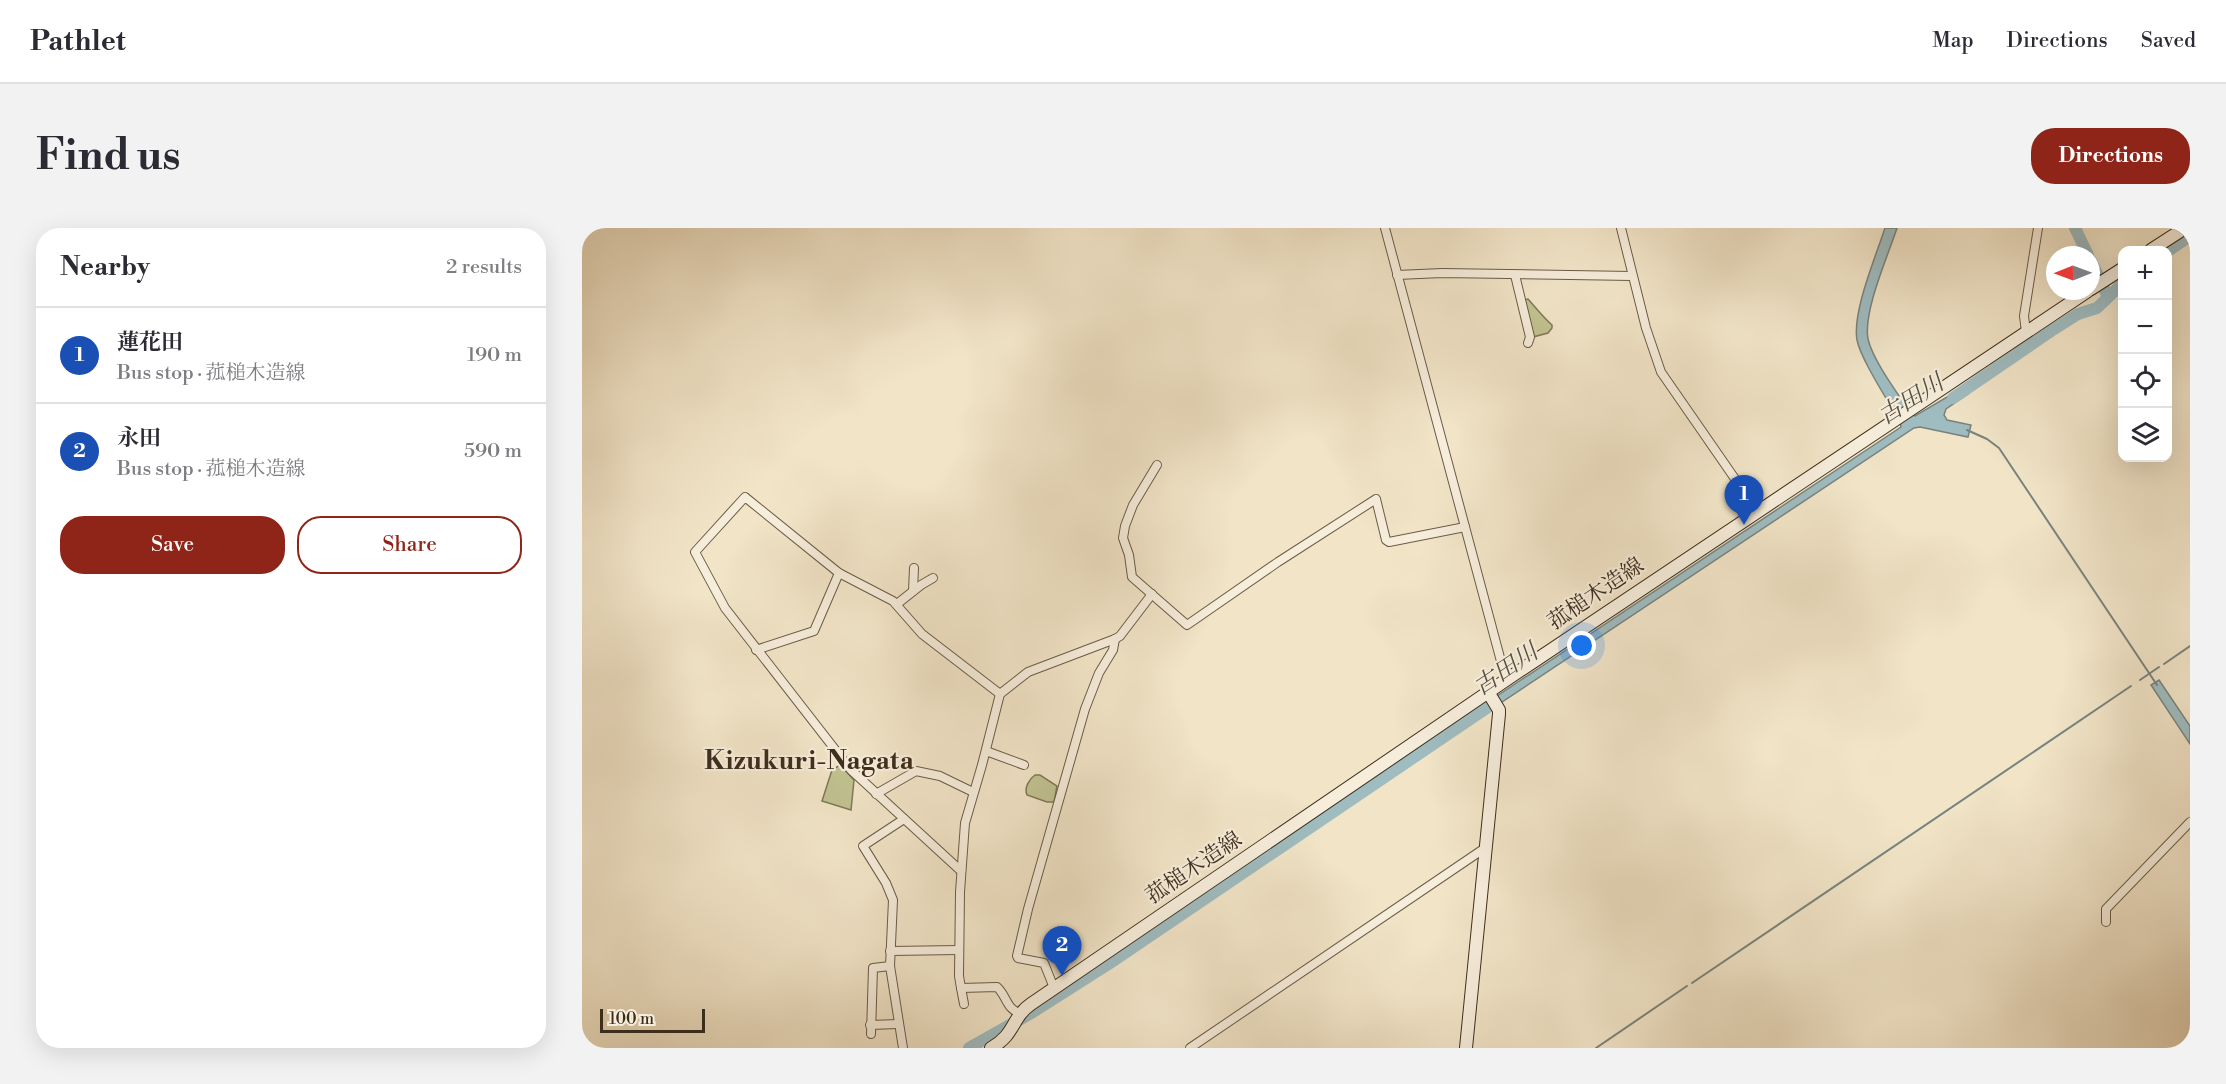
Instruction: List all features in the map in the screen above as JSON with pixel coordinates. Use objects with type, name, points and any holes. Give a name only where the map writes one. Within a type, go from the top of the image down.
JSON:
[{"type":"main road","points":[[2157,246],[2185,228]]},
{"type":"main road","name":"菰槌木造線","points":[[2100,283],[2118,272]]},
{"type":"main road","name":"菰槌木造線","points":[[991,1048],[1004,1040],[1019,1013],[1054,988],[1489,695],[1506,680],[2075,300]]},
{"type":"main road","points":[[1466,1048],[1499,710],[1489,695]]},
{"type":"street","points":[[1385,228],[1506,680]]},
{"type":"street","points":[[1621,228],[1632,276],[1661,372],[1758,512]]},
{"type":"street","points":[[2026,332],[2024,316],[2038,228]]},
{"type":"street","points":[[1397,275],[1442,273],[1632,276]]},
{"type":"street","points":[[1515,275],[1530,338],[1528,343]]},
{"type":"street","points":[[1157,465],[1133,506],[1123,538],[1130,555],[1132,577],[1187,626],[1278,562],[1376,499],[1386,540],[1389,542],[1465,527]]},
{"type":"street","points":[[961,871],[840,758],[717,597],[695,552],[745,497],[839,573],[897,604],[922,634],[1000,694]]},
{"type":"street","points":[[913,591],[914,568]]},
{"type":"street","points":[[756,650],[814,631],[839,573]]},
{"type":"street","points":[[897,604],[933,578]]},
{"type":"street","points":[[964,1004],[959,976],[959,950],[965,823],[1000,694],[1028,672],[1120,636],[1152,594]]},
{"type":"street","points":[[1054,988],[1044,963],[1017,956],[1028,909],[1083,716],[1099,673],[1113,650],[1114,639]]},
{"type":"street","points":[[986,751],[1024,765]]},
{"type":"street","points":[[876,794],[916,771],[947,778],[973,792]]},
{"type":"street","points":[[903,1048],[890,966],[892,895],[863,846],[904,819]]},
{"type":"street","points":[[2106,922],[2106,909],[2190,822]]},
{"type":"street","points":[[1190,1048],[1485,848]]},
{"type":"street","points":[[890,951],[959,950]]},
{"type":"street","points":[[890,966],[873,968],[870,1029],[898,1024]]},
{"type":"street","points":[[962,987],[997,987],[1009,1008],[1019,1013]]},
{"type":"green space","points":[[1528,299],[1552,325],[1548,333],[1533,337],[1522,300]]},
{"type":"green space","points":[[840,765],[854,780],[851,810],[822,801],[832,770]]},
{"type":"green space","points":[[1035,775],[1040,775],[1057,786],[1054,802],[1027,795],[1028,784]]},
{"type":"water","points":[[1885,228],[1897,228],[1869,314],[1867,327],[1871,348],[1887,378],[1912,415],[1915,416],[1964,387],[1968,394],[1946,409],[1944,415],[1947,420],[1971,425],[1968,437],[1920,427],[1914,428],[1484,714],[1479,708],[1901,427],[1864,358],[1857,340],[1856,328],[1861,300]]},
{"type":"water","points":[[2159,680],[2190,726],[2190,744],[2151,685]]},
{"type":"waterway","points":[[2075,228],[2084,246]]},
{"type":"waterway","name":"古田川","points":[[2172,248],[2190,236]]},
{"type":"waterway","points":[[2100,280],[2108,297]]},
{"type":"waterway","name":"古田川","points":[[1953,398],[2078,314],[2097,308],[2118,288]]},
{"type":"waterway","points":[[1967,430],[1987,439],[1999,448],[2157,685]]},
{"type":"waterway","points":[[2164,664],[2190,646]]},
{"type":"waterway","points":[[2140,680],[2159,667]]},
{"type":"waterway","points":[[1692,983],[2131,686]]},
{"type":"waterway","name":"古田川","points":[[969,1048],[1033,1012],[1110,963],[1494,703]]},
{"type":"waterway","points":[[1596,1048],[1687,986]]},
{"type":"place","name":"蓮花田","points":[[1744,525]]},
{"type":"place","name":"永田","points":[[1062,976]]},
{"type":"district","name":"Kizukuri-Nagata","points":[[809,761]]}]
